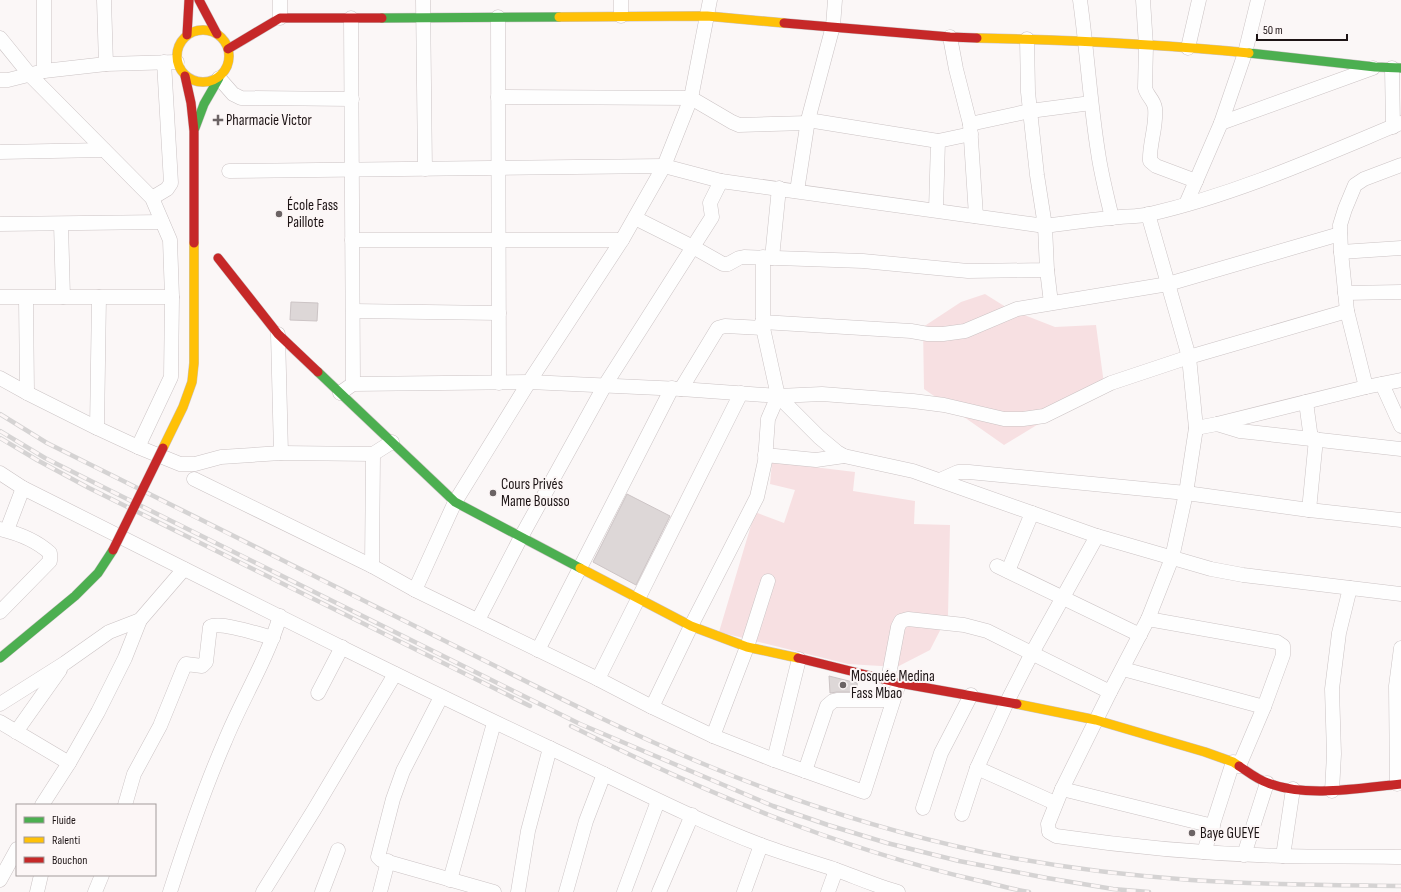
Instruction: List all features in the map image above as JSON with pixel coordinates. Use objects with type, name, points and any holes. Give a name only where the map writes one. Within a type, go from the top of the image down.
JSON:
[{"type":"street","points":[[44,0],[44,71]]},
{"type":"street","points":[[104,0],[106,64]]},
{"type":"street","points":[[187,35],[189,0]]},
{"type":"street","points":[[199,0],[217,34]]},
{"type":"street","points":[[280,0],[280,18]]},
{"type":"street","points":[[423,0],[425,169]]},
{"type":"street","points":[[621,0],[621,16]]},
{"type":"street","points":[[415,590],[455,502],[529,382],[622,240],[664,166],[691,98],[710,0]]},
{"type":"street","points":[[797,191],[808,121],[833,26],[835,0]]},
{"type":"street","points":[[1080,0],[1098,152],[1112,218]]},
{"type":"street","points":[[1143,0],[1146,46],[1145,88],[1146,93],[1155,105],[1150,161],[1156,166],[1196,181]]},
{"type":"street","points":[[1188,48],[1199,0]]},
{"type":"street","points":[[1186,204],[1221,123],[1245,53],[1258,0]]},
{"type":"street","points":[[228,49],[280,18],[707,16],[950,37],[1027,39],[1188,48],[1397,68],[1397,125],[1296,166],[1186,204],[1148,214],[1045,226],[721,181],[664,166],[229,171]]},
{"type":"street","points":[[498,17],[499,383]]},
{"type":"street","points":[[351,18],[353,384]]},
{"type":"street","points":[[152,198],[167,189],[171,182],[171,62],[176,56],[179,44],[187,35],[192,32],[204,30],[217,34],[222,38],[228,49],[229,62],[224,73],[219,78],[204,104],[194,131]]},
{"type":"street","points":[[950,37],[970,129],[976,216]]},
{"type":"street","points":[[0,38],[30,75],[152,198],[170,240],[172,296],[170,377],[138,447]]},
{"type":"street","points":[[1027,39],[1028,92],[1037,175],[1045,226],[1050,303]]},
{"type":"street","points":[[0,80],[8,80],[44,71],[106,64],[171,62],[185,76],[195,82],[207,83],[219,78]]},
{"type":"street","points":[[1221,123],[1375,67]]},
{"type":"street","points":[[0,658],[75,596],[98,573],[113,550],[163,448],[192,382],[194,363],[194,131],[191,103],[185,76]]},
{"type":"street","points":[[219,78],[233,94],[241,98],[352,99]]},
{"type":"street","points":[[498,97],[691,98],[732,122],[740,125],[808,121],[938,140],[1030,111],[1091,102]]},
{"type":"street","points":[[936,210],[938,140]]},
{"type":"street","points":[[0,152],[104,150]]},
{"type":"street","points":[[1366,387],[1347,311],[1340,252],[1340,225],[1344,209],[1355,185],[1364,179],[1401,164]]},
{"type":"street","points":[[478,620],[521,536],[605,385],[712,217],[710,203],[721,181]]},
{"type":"street","points":[[779,188],[768,258],[762,325],[778,396],[819,437],[837,452],[844,456],[913,471],[1097,536],[1226,572],[1401,594]]},
{"type":"street","points":[[1148,214],[1189,358],[1196,428],[1186,493],[1172,558],[1148,619],[1055,803],[1048,824],[1049,832],[1056,836],[1121,845],[1244,855],[1401,857]]},
{"type":"street","points":[[635,218],[694,247],[723,264],[732,263],[739,258],[744,257],[863,261],[968,271],[1047,270]]},
{"type":"street","points":[[0,224],[162,222]]},
{"type":"street","points":[[62,224],[63,297]]},
{"type":"street","points":[[538,650],[676,388],[718,328],[725,326],[762,325],[943,334],[965,331],[1017,309],[1168,284],[1340,234]]},
{"type":"street","points":[[352,240],[622,240]]},
{"type":"street","points":[[1340,252],[1401,248]]},
{"type":"street","points":[[218,258],[278,334],[455,502],[690,626],[747,647],[894,681],[1096,720],[1172,742],[1236,764],[1267,783],[1293,789],[1332,791],[1399,784],[1396,686],[1401,651]]},
{"type":"street","points":[[1345,293],[1401,292]]},
{"type":"street","points":[[0,297],[172,296]]},
{"type":"street","points":[[97,428],[99,297]]},
{"type":"street","points":[[26,298],[27,394]]},
{"type":"street","points":[[340,392],[353,384],[529,382],[605,385],[676,388],[778,396],[822,394],[913,401],[944,405],[1004,419],[1023,419],[1044,416],[1111,383],[1347,311]]},
{"type":"street","points":[[353,312],[499,313]]},
{"type":"street","points":[[278,334],[282,453]]},
{"type":"street","points":[[0,378],[27,394],[97,428],[180,464],[195,464],[221,457],[282,453],[373,454],[392,442]]},
{"type":"street","points":[[1196,428],[1401,380]]},
{"type":"street","points":[[1382,384],[1401,426]]},
{"type":"street","points":[[598,679],[741,393]]},
{"type":"street","points":[[652,707],[690,626],[757,497],[765,456],[768,419],[778,396]]},
{"type":"street","points":[[1306,402],[1314,439],[1309,510]]},
{"type":"street","points":[[1217,424],[1240,431],[1401,449]]},
{"type":"street","points":[[372,566],[373,454]]},
{"type":"street","points":[[765,456],[816,460],[844,456]]},
{"type":"street","points":[[940,480],[958,472],[969,472],[1186,493],[1309,510],[1401,520]]},
{"type":"street","points":[[0,473],[23,488],[184,569],[395,674],[658,801],[761,845],[836,870],[871,888],[898,892]]},
{"type":"street","points":[[194,479],[372,566],[415,590],[713,736],[774,760],[864,792],[893,700],[898,627],[901,621],[908,619],[964,625],[988,631],[1110,692]]},
{"type":"street","points":[[0,612],[50,561],[50,553],[42,546],[3,530],[23,488]]},
{"type":"street","points":[[1032,513],[1002,568],[1140,635]]},
{"type":"street","points":[[962,814],[977,768],[1007,702],[1032,653],[1097,536]]},
{"type":"street","points":[[48,804],[98,712],[125,658],[140,620],[184,569]]},
{"type":"street","points":[[713,736],[747,647],[768,581]]},
{"type":"street","points":[[1332,791],[1334,754],[1332,689],[1339,633],[1350,588]]},
{"type":"street","points":[[170,892],[223,746],[273,638],[280,616]]},
{"type":"street","points":[[1148,619],[1277,642],[1283,646],[1282,655],[1264,707],[1236,764],[1204,852]]},
{"type":"street","points":[[0,704],[65,663],[109,632],[140,620]]},
{"type":"street","points":[[125,804],[134,774],[160,726],[184,667],[186,664],[202,666],[206,662],[210,627],[215,625],[235,628],[273,638]]},
{"type":"street","points":[[318,693],[342,647]]},
{"type":"street","points":[[774,760],[799,659]]},
{"type":"street","points":[[65,663],[5,728],[69,763]]},
{"type":"street","points":[[1123,669],[1264,707]]},
{"type":"street","points":[[263,892],[395,674]]},
{"type":"street","points":[[923,808],[941,753],[971,695]]},
{"type":"street","points":[[441,696],[403,771],[393,799],[378,857],[381,860],[388,861],[446,884],[494,892]]},
{"type":"street","points":[[805,771],[829,703],[836,700],[893,700]]},
{"type":"street","points":[[446,884],[494,722]]},
{"type":"street","points":[[518,892],[528,831],[550,748]]},
{"type":"street","points":[[977,768],[1055,803]]},
{"type":"street","points":[[566,892],[586,820],[604,774]]},
{"type":"street","points":[[1244,855],[1267,783]]},
{"type":"street","points":[[1062,789],[1213,826]]},
{"type":"street","points":[[1283,856],[1293,789]]},
{"type":"street","points":[[624,892],[658,801]]},
{"type":"street","points":[[659,892],[692,815]]},
{"type":"street","points":[[744,892],[761,845]]},
{"type":"street","points":[[322,892],[338,850]]},
{"type":"street","points":[[0,880],[16,851]]},
{"type":"street","points":[[380,892],[388,861]]},
{"type":"street","points":[[828,892],[836,870]]},
{"type":"street","points":[[37,892],[41,876]]},
{"type":"street","points":[[95,892],[102,876]]},
{"type":"shaded area","points":[[985,294],[1009,309],[1055,327],[1096,325],[1104,384],[1004,445],[924,389],[923,327],[961,302]]},
{"type":"shaded area","points":[[772,462],[855,472],[853,491],[915,501],[914,524],[950,525],[948,615],[930,650],[897,667],[848,664],[719,632],[755,512],[784,523],[795,490],[770,484]]},
{"type":"building","points":[[291,302],[318,303],[317,321],[290,320]]},
{"type":"building","points":[[627,494],[670,516],[636,585],[593,562]]},
{"type":"building","points":[[829,676],[857,683],[858,692],[830,693]]},
{"type":"railway","points":[[0,414],[47,443],[570,703],[706,765],[808,804],[947,844],[1034,862],[1138,875],[1217,882],[1401,886]]},
{"type":"railway","points":[[0,431],[45,458],[580,724],[773,806],[887,843],[959,861],[1113,889],[1149,892]]},
{"type":"railway","points":[[0,438],[89,488],[530,706]]},
{"type":"railway","points":[[571,726],[719,795],[820,834],[923,867],[1029,892]]},
{"type":"traffic: fast","points":[[382,18],[559,17]]},
{"type":"traffic: fast","points":[[1249,53],[1375,67],[1401,68]]},
{"type":"traffic: fast","points":[[195,128],[204,104],[219,78]]},
{"type":"traffic: fast","points":[[318,372],[455,502],[580,568]]},
{"type":"traffic: fast","points":[[0,658],[75,596],[98,573],[113,550]]},
{"type":"traffic: slow","points":[[559,17],[707,16],[784,23]]},
{"type":"traffic: slow","points":[[198,30],[208,30],[222,37],[229,51],[229,56],[229,61],[222,75],[208,82],[198,82],[188,78],[181,71],[177,61],[177,51],[181,41],[188,34],[198,30]]},
{"type":"traffic: slow","points":[[977,38],[1113,43],[1249,53]]},
{"type":"traffic: slow","points":[[163,448],[183,407],[192,382],[194,363],[194,243]]},
{"type":"traffic: slow","points":[[580,568],[691,626],[747,647],[798,658]]},
{"type":"traffic: slow","points":[[1017,704],[1096,720],[1205,752],[1233,762],[1239,766]]},
{"type":"traffic: jam","points":[[187,35],[189,0]]},
{"type":"traffic: jam","points":[[199,0],[217,34]]},
{"type":"traffic: jam","points":[[228,49],[280,18],[382,18]]},
{"type":"traffic: jam","points":[[784,23],[977,38]]},
{"type":"traffic: jam","points":[[185,76],[191,103],[194,131],[194,243]]},
{"type":"traffic: jam","points":[[218,258],[278,334],[318,372]]},
{"type":"traffic: jam","points":[[113,550],[163,448]]},
{"type":"traffic: jam","points":[[798,658],[899,683],[1017,704]]},
{"type":"traffic: jam","points":[[1239,766],[1264,782],[1283,788],[1299,790],[1334,791],[1401,784]]},
{"type":"place","name":"Pharmacie Victor","points":[[218,120]]},
{"type":"place","name":"École Fass Paillote","points":[[279,214]]},
{"type":"place","name":"Cours Privés Mame Bousso","points":[[493,493]]},
{"type":"place","name":"Mosquée Medina Fass Mbao","points":[[843,685]]},
{"type":"place","name":"Baye GUEYE","points":[[1192,833]]}]
